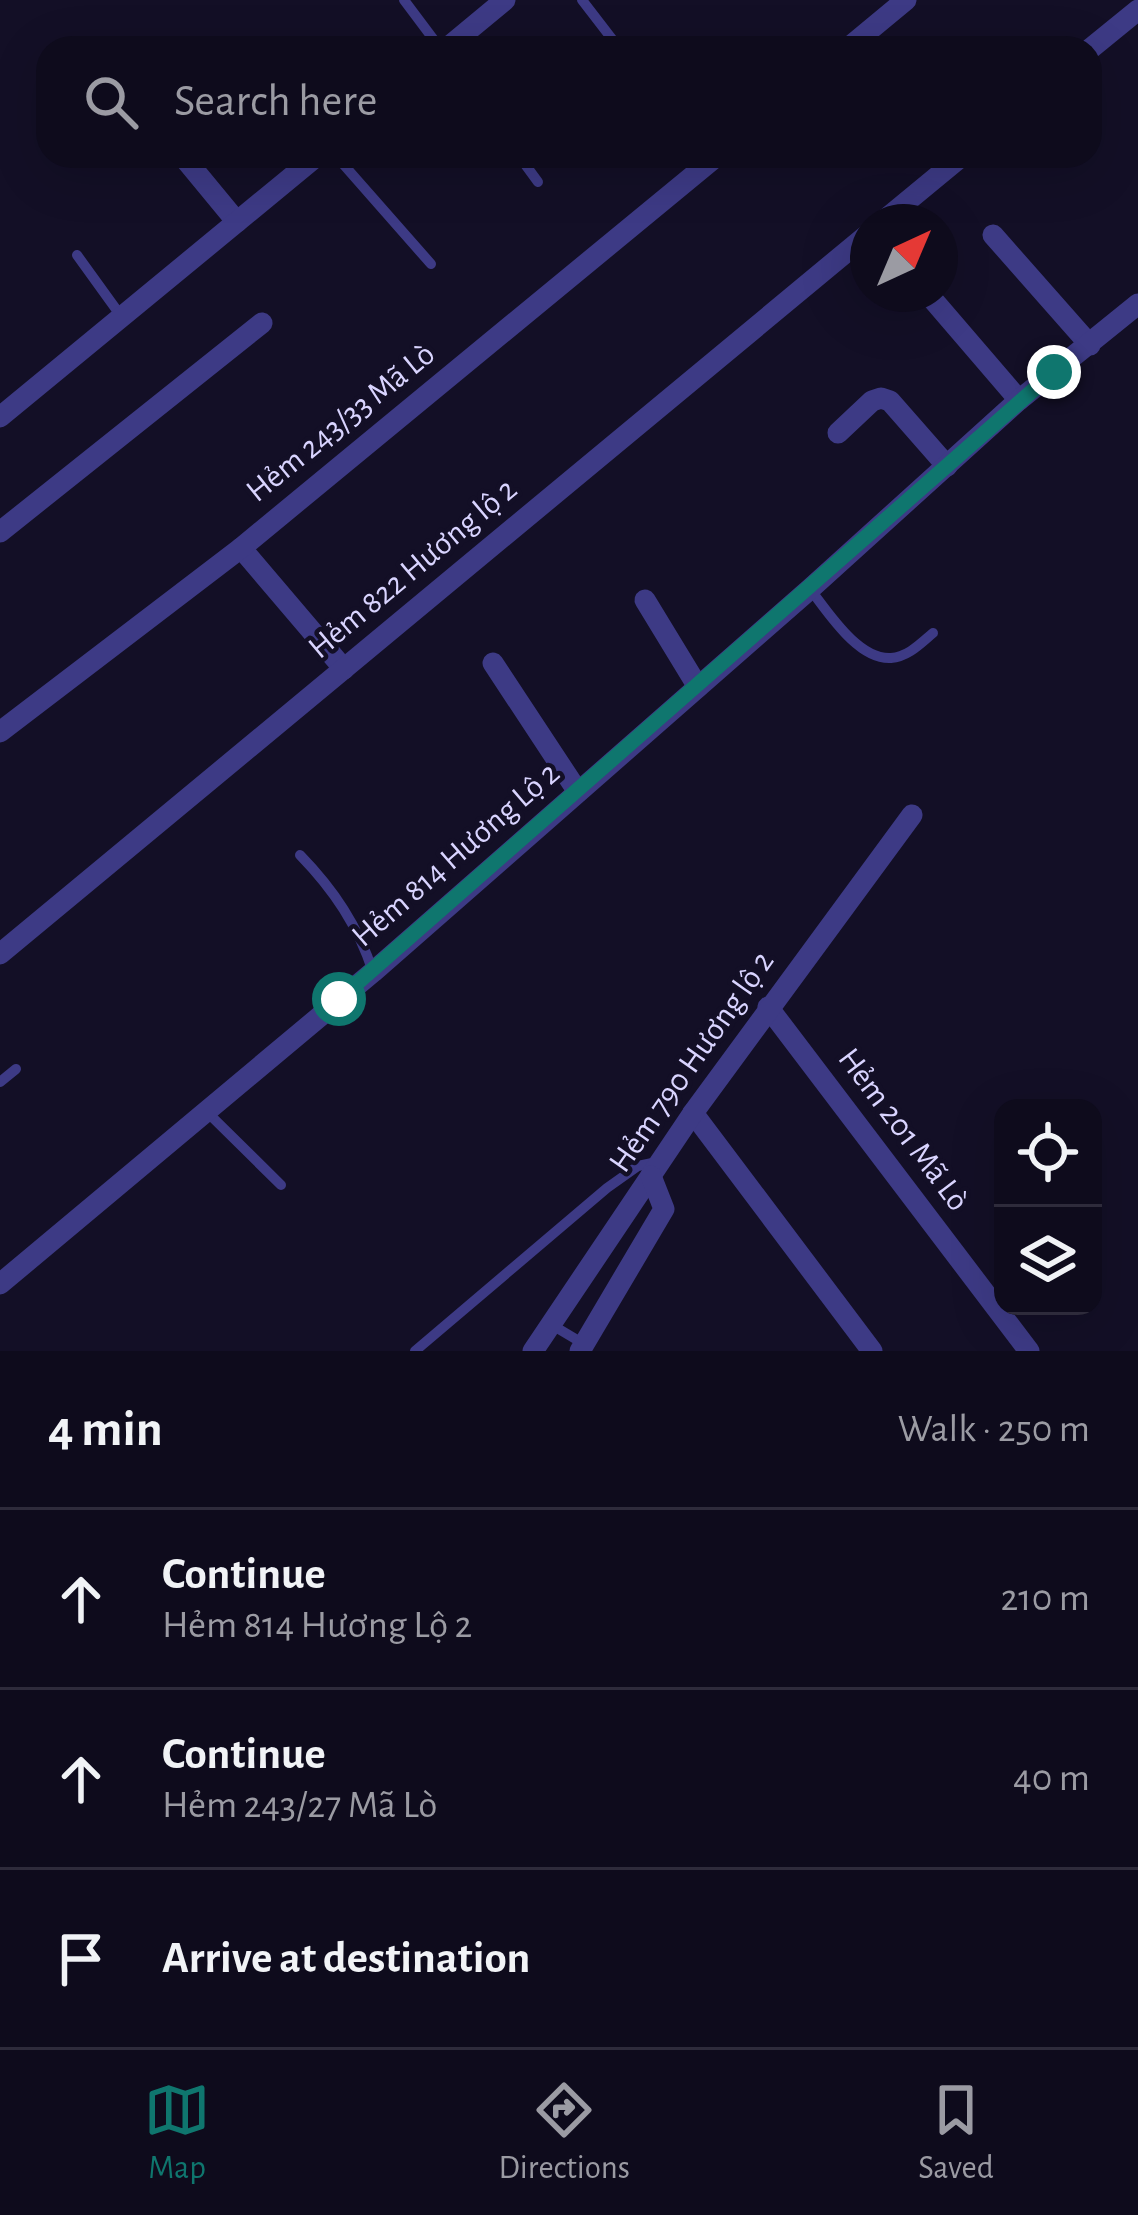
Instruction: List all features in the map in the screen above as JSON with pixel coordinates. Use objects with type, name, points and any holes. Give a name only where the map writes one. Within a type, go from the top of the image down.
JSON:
[{"type":"street","points":[[458,36],[505,0]]},
{"type":"street","points":[[862,36],[906,0]]},
{"type":"street","points":[[1102,39],[1138,10]]},
{"type":"street","points":[[192,168],[236,222]]},
{"type":"street","points":[[0,417],[302,168]]},
{"type":"street","name":"Hẻm 243/33 Mã Lò","points":[[0,732],[241,548],[702,168]]},
{"type":"street","points":[[904,204],[947,168]]},
{"type":"street","points":[[993,235],[1090,345]]},
{"type":"street","name":"Hẻm 822 Hương lộ 2","points":[[0,954],[850,249]]},
{"type":"street","name":"Hẻm 814 Hương Lộ 2","points":[[0,1284],[373,972],[810,590],[1019,400],[1138,304]]},
{"type":"street","points":[[943,312],[1019,400]]},
{"type":"street","points":[[0,532],[262,323]]},
{"type":"street","points":[[838,433],[881,398],[890,401],[947,466]]},
{"type":"street","points":[[241,548],[344,669]]},
{"type":"street","points":[[645,600],[698,687]]},
{"type":"street","points":[[494,662],[578,792]]},
{"type":"street","name":"Hẻm 790 Hương lộ 2","points":[[533,1351],[693,1113],[912,815]]},
{"type":"street","name":"Hẻm 201 Mã Lò","points":[[768,1007],[1029,1351]]},
{"type":"street","points":[[693,1113],[872,1351]]},
{"type":"street","points":[[587,1349],[664,1209],[656,1168]]},
{"type":"lane","points":[[404,0],[433,36]]},
{"type":"lane","points":[[583,0],[610,36]]},
{"type":"lane","points":[[347,168],[431,264]]},
{"type":"lane","points":[[528,168],[538,182]]},
{"type":"lane","points":[[77,255],[122,316]]},
{"type":"lane","points":[[810,590],[867,651],[889,659],[910,652],[933,633]]},
{"type":"lane","points":[[300,855],[329,886],[361,936],[373,972]]},
{"type":"lane","points":[[0,1082],[16,1069]]},
{"type":"lane","points":[[205,1109],[281,1185]]},
{"type":"lane","points":[[415,1351],[607,1188],[638,1166],[656,1168]]},
{"type":"lane","points":[[552,1325],[587,1349]]},
{"type":"route","points":[[339,999],[1054,372]]}]
